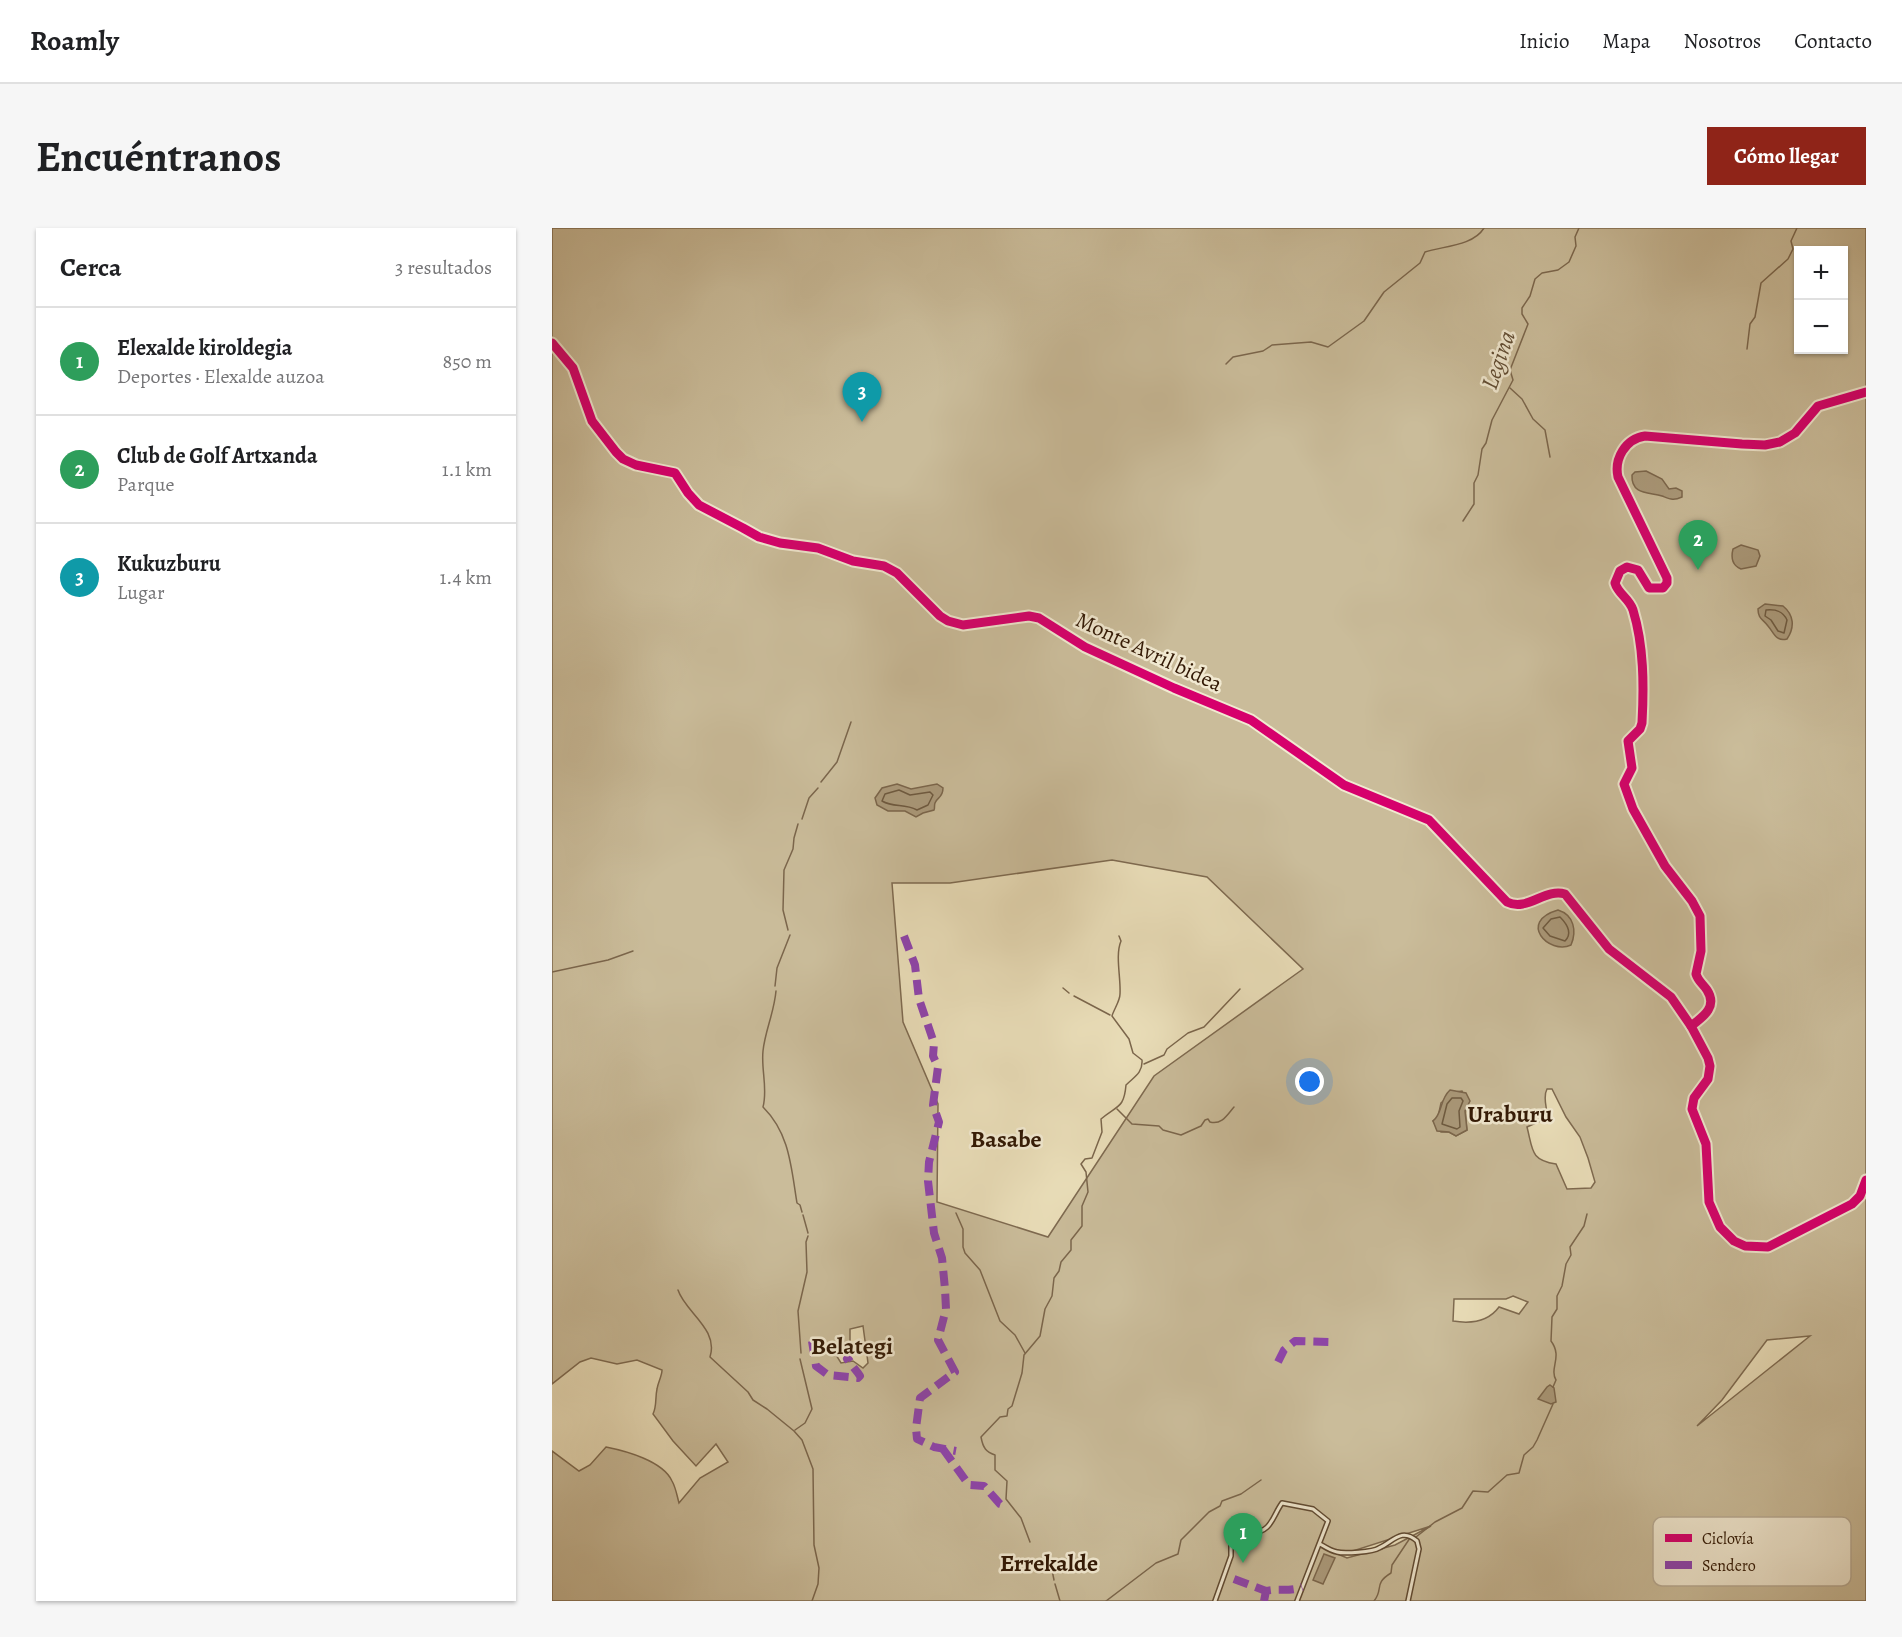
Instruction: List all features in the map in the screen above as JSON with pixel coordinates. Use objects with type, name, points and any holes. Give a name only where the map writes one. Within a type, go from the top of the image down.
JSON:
[{"type":"street","name":"Monte Avril bidea","points":[[552,343],[573,368],[592,421],[616,452],[636,465],[675,473],[687,493],[699,505],[770,540],[792,546],[823,549],[844,559],[876,564],[893,570],[940,616],[955,624],[963,625],[1029,616],[1046,620],[1085,647],[1251,720],[1344,786],[1429,820],[1507,902],[1519,905],[1550,894],[1559,892],[1565,894],[1609,949],[1671,997],[1691,1026]]},
{"type":"street","points":[[1866,392],[1818,406],[1795,433],[1780,442],[1742,444],[1645,436],[1629,444],[1618,461],[1616,470],[1667,578],[1667,583],[1663,588],[1649,588],[1638,570],[1627,567],[1620,571],[1614,583],[1629,601],[1633,611],[1644,669],[1642,723],[1640,729],[1628,743],[1632,768],[1624,785],[1644,831],[1700,916],[1701,951],[1695,972],[1708,993],[1711,1004],[1707,1013],[1691,1026],[1710,1066],[1708,1079],[1694,1098],[1692,1105],[1694,1117],[1706,1144],[1708,1202],[1718,1224],[1730,1238],[1750,1247],[1773,1245],[1852,1204],[1860,1196],[1866,1180]]},
{"type":"street","points":[[1251,1533],[1263,1531],[1274,1520],[1281,1504],[1289,1503],[1313,1509],[1328,1521],[1297,1601]]},
{"type":"street","points":[[1320,1544],[1334,1552],[1344,1553],[1379,1549],[1394,1537],[1413,1538],[1417,1541],[1419,1549],[1408,1601]]},
{"type":"street","points":[[1215,1601],[1231,1556],[1232,1545]]},
{"type":"shaded area","points":[[552,228],[1866,228],[1866,1601],[552,1601],[552,1451],[579,1471],[590,1465],[606,1447],[643,1458],[667,1474],[672,1481],[679,1503],[700,1478],[728,1462],[716,1444],[696,1466],[653,1414],[662,1370],[637,1360],[617,1364],[591,1358],[580,1362],[552,1384]],"holes":[[[1112,860],[1207,877],[1303,969],[1154,1076],[1048,1237],[937,1202],[938,1104],[903,1022],[892,883],[950,883]],[[1547,1089],[1552,1089],[1566,1117],[1580,1137],[1595,1182],[1591,1188],[1567,1189],[1556,1164],[1541,1160],[1532,1148],[1527,1127],[1547,1118],[1545,1096]],[[1462,1091],[1468,1107],[1465,1111],[1467,1130],[1456,1136],[1449,1132],[1441,1132],[1433,1121],[1438,1117],[1441,1103],[1455,1092]],[[1513,1296],[1528,1302],[1519,1314],[1499,1307],[1490,1316],[1479,1321],[1453,1321],[1454,1299],[1506,1299]],[[863,1326],[868,1363],[863,1368],[853,1361],[841,1363],[831,1347],[850,1342],[850,1329]],[[1810,1336],[1697,1426],[1722,1400],[1767,1340]],[[1431,1526],[1395,1545],[1347,1558],[1340,1555]]]},
{"type":"water","points":[[1646,471],[1662,479],[1669,489],[1676,488],[1682,491],[1682,497],[1672,499],[1642,492],[1634,486],[1632,475],[1635,472]]},
{"type":"water","points":[[1741,545],[1758,550],[1760,556],[1756,566],[1741,569],[1734,563],[1733,549]]},
{"type":"water","points":[[1765,604],[1783,606],[1789,613],[1792,626],[1787,639],[1778,638],[1760,617],[1758,609]]},
{"type":"water","points":[[897,784],[911,789],[937,784],[943,788],[943,791],[935,803],[934,810],[916,817],[905,811],[888,811],[877,805],[875,798],[882,788]]},
{"type":"water","points":[[1558,910],[1568,916],[1573,924],[1574,934],[1571,945],[1562,947],[1554,945],[1541,936],[1538,929],[1546,915]]},
{"type":"water","points":[[1450,1090],[1466,1093],[1470,1101],[1465,1111],[1467,1130],[1456,1136],[1449,1132],[1437,1131],[1433,1121]]},
{"type":"water","points":[[1550,1385],[1554,1388],[1556,1402],[1551,1404],[1538,1399]]},
{"type":"water","points":[[1324,1554],[1335,1558],[1323,1584],[1313,1580]]},
{"type":"waterway","points":[[1226,364],[1233,357],[1263,351],[1272,345],[1311,342],[1328,347],[1364,321],[1384,292],[1420,263],[1425,252],[1465,242],[1479,234],[1484,228]]},
{"type":"waterway","name":"Legina","points":[[1463,521],[1474,504],[1474,483],[1492,420],[1513,380],[1510,370],[1528,324],[1522,314],[1522,308],[1530,296],[1535,279],[1542,273],[1558,270],[1569,262],[1576,246],[1575,237],[1579,228]]},
{"type":"waterway","points":[[1747,349],[1750,324],[1755,317],[1761,283],[1788,259],[1793,249],[1791,241],[1797,228]]},
{"type":"waterway","points":[[1510,388],[1522,399],[1533,419],[1545,430],[1550,457]]},
{"type":"waterway","points":[[821,782],[837,762],[851,722]]},
{"type":"waterway","points":[[802,819],[809,798],[818,788]]},
{"type":"waterway","points":[[788,930],[783,910],[784,870],[793,849],[798,824]]},
{"type":"waterway","points":[[775,986],[777,968],[790,935]]},
{"type":"waterway","points":[[1030,1542],[1021,1518],[1006,1499],[1007,1481],[995,1470],[995,1455],[985,1449],[981,1437],[1000,1417],[1007,1416],[1008,1409],[1012,1406],[1022,1373],[1024,1355],[1040,1336],[1045,1309],[1052,1296],[1054,1278],[1061,1262],[1071,1250],[1071,1240],[1082,1226],[1082,1206],[1088,1192],[1086,1172],[1081,1164],[1085,1159],[1092,1158],[1102,1132],[1101,1119],[1119,1106],[1124,1098],[1126,1085],[1141,1068],[1142,1060],[1133,1053],[1129,1039],[1112,1016],[1120,994],[1118,960],[1121,941],[1119,936]]},
{"type":"waterway","points":[[552,972],[608,960],[633,951]]},
{"type":"waterway","points":[[1063,988],[1069,993]]},
{"type":"waterway","points":[[1144,1064],[1164,1055],[1167,1049],[1188,1033],[1204,1027],[1240,989]]},
{"type":"waterway","points":[[776,991],[763,1051],[765,1093],[763,1107],[772,1117],[784,1140],[791,1164],[797,1203],[802,1212]]},
{"type":"waterway","points":[[1074,996],[1110,1015]]},
{"type":"waterway","points":[[1117,1109],[1132,1124],[1159,1126],[1163,1130],[1181,1135],[1201,1126],[1205,1120],[1208,1119],[1214,1123],[1221,1121],[1234,1107]]},
{"type":"waterway","points":[[956,1213],[963,1229],[965,1253],[980,1270],[1000,1321],[1015,1335],[1025,1353]]},
{"type":"waterway","points":[[1553,1387],[1556,1380],[1554,1376],[1556,1352],[1551,1341],[1552,1317],[1557,1309],[1557,1296],[1562,1286],[1566,1264],[1571,1255],[1570,1247],[1584,1226],[1587,1214]]},
{"type":"waterway","points":[[803,1215],[808,1233]]},
{"type":"waterway","points":[[801,1353],[798,1311],[807,1272],[806,1242],[808,1236]]},
{"type":"waterway","points":[[678,1290],[706,1329],[710,1338],[710,1357],[748,1392],[753,1400],[794,1431],[802,1440],[813,1469],[814,1545],[819,1568],[818,1584],[812,1601]]},
{"type":"waterway","points":[[795,1430],[805,1423],[812,1409],[800,1359]]},
{"type":"waterway","points":[[1416,1537],[1435,1522],[1462,1508],[1473,1491],[1488,1492],[1507,1475],[1519,1473],[1524,1455],[1537,1440],[1553,1404]]},
{"type":"waterway","points":[[1106,1601],[1156,1563],[1178,1554],[1181,1540],[1209,1512],[1220,1506],[1222,1501],[1241,1494],[1261,1480]]},
{"type":"waterway","points":[[1374,1601],[1382,1580],[1391,1573],[1392,1565],[1410,1538]]},
{"type":"waterway","points":[[1047,1564],[1052,1570],[1054,1580]]},
{"type":"waterway","points":[[1055,1584],[1060,1601]]},
{"type":"marked path","points":[[904,936],[915,965],[919,999],[934,1043],[933,1056],[938,1067],[933,1105],[939,1122],[929,1162],[928,1181],[934,1233],[942,1258],[945,1289],[946,1309],[938,1340],[955,1372],[920,1398],[916,1428],[917,1439],[934,1447],[956,1451]]},
{"type":"marked path","points":[[812,1341],[816,1366],[828,1375],[858,1378],[860,1376],[847,1359],[851,1356]]},
{"type":"marked path","points":[[1278,1362],[1284,1350],[1295,1341],[1332,1342]]},
{"type":"marked path","points":[[943,1449],[969,1485],[984,1486],[1000,1504],[1006,1506]]},
{"type":"marked path","points":[[1234,1579],[1266,1591]]},
{"type":"marked path","points":[[1264,1601],[1266,1591],[1302,1587]]},
{"type":"cycle path","points":[[552,343],[573,368],[592,421],[616,452],[623,459],[636,465],[675,473],[699,505],[759,537],[780,543],[818,548],[853,561],[884,566],[897,573],[940,616],[948,621],[963,625],[1029,616],[1039,618],[1085,647],[1251,720],[1344,785],[1429,820],[1507,902],[1522,904],[1550,894],[1565,894],[1609,949],[1671,997],[1691,1026],[1708,1058],[1710,1066],[1708,1079],[1694,1098],[1692,1109],[1706,1144],[1709,1202],[1720,1227],[1734,1241],[1745,1246],[1768,1247],[1852,1204],[1860,1196],[1866,1180]]},
{"type":"cycle path","points":[[1691,1026],[1708,1011],[1711,1002],[1707,990],[1696,974],[1701,951],[1700,916],[1692,901],[1665,866],[1633,809],[1624,784],[1632,768],[1628,741],[1640,729],[1642,723],[1642,666],[1633,610],[1615,583],[1620,571],[1627,567],[1638,570],[1649,588],[1663,588],[1667,583],[1667,578],[1618,477],[1618,463],[1622,451],[1632,441],[1645,436],[1742,444],[1765,445],[1780,442],[1795,433],[1818,406],[1866,392]]},
{"type":"place","name":"Kukuzburu","points":[[862,422]]},
{"type":"place","name":"Club de Golf Artxanda","points":[[1698,570]]},
{"type":"place","name":"Elexalde kiroldegia","points":[[1243,1563]]},
{"type":"district","name":"Uraburu","points":[[1510,1114]]},
{"type":"district","name":"Basabe","points":[[1006,1139]]},
{"type":"district","name":"Belategi","points":[[852,1346]]},
{"type":"district","name":"Errekalde","points":[[1049,1563]]}]
